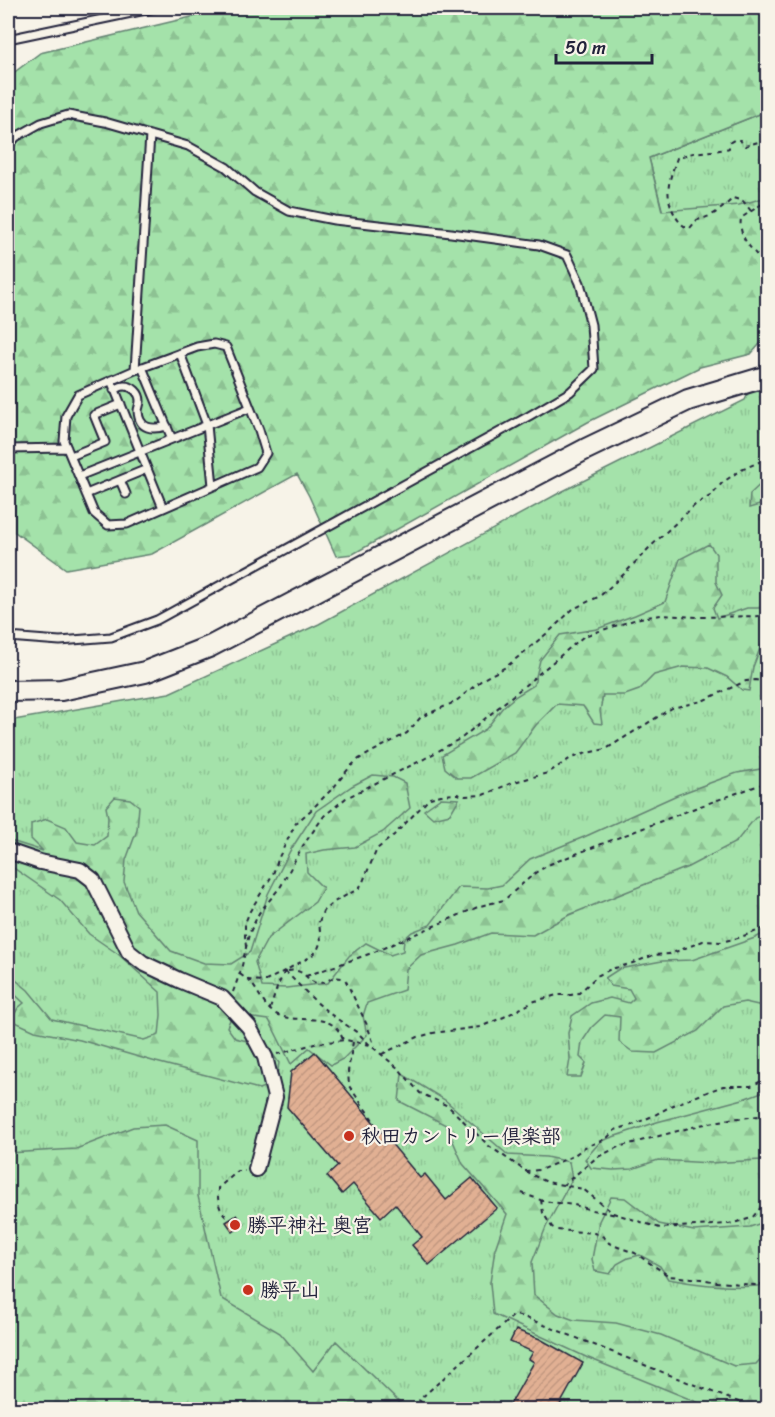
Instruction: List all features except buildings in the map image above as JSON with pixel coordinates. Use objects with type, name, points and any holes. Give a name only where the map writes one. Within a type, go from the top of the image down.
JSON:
[{"type":"street","points":[[8,691],[61,690],[145,672],[211,646],[586,448],[688,400],[768,376]]},
{"type":"street","points":[[8,851],[40,862],[80,870],[93,880],[129,952],[143,963],[222,998],[249,1027],[265,1057],[275,1097],[256,1169]]},
{"type":"lane","points":[[8,39],[155,8]]},
{"type":"lane","points":[[8,146],[16,137],[41,123],[68,115],[105,122],[188,146],[226,167],[255,192],[289,211],[334,220],[539,245],[567,255],[580,283],[591,325],[594,369],[570,392],[529,416],[157,620],[111,637],[60,641],[8,637]]},
{"type":"lane","points":[[150,135],[139,368],[172,439]]},
{"type":"lane","points":[[214,344],[226,347],[266,453],[257,467],[127,524],[108,525],[94,513],[64,441],[66,416],[78,394],[139,368],[197,347],[214,344]]},
{"type":"lane","points":[[180,354],[207,425],[213,486]]},
{"type":"lane","points":[[111,380],[163,508]]},
{"type":"lane","points":[[114,390],[124,386],[134,389],[139,395],[140,420],[146,427],[154,429],[167,426]]},
{"type":"lane","points":[[71,456],[105,442],[94,415],[121,404]]},
{"type":"lane","points":[[79,476],[250,408]]},
{"type":"lane","points":[[8,449],[67,448]]},
{"type":"lane","points":[[86,494],[147,469]]},
{"type":"lane","points":[[120,480],[126,494]]},
{"type":"path","points":[[751,211],[743,201],[733,198],[720,211],[697,220],[690,228],[687,228],[670,207],[667,194],[677,158],[698,152],[729,148],[729,143],[734,140],[740,140],[745,146],[768,139]]},
{"type":"path","points":[[763,262],[742,237],[740,227],[741,218],[768,200]]},
{"type":"path","points":[[246,947],[246,923],[250,911],[273,874],[296,823],[334,787],[358,759],[407,733],[421,717],[454,702],[483,679],[506,667],[573,609],[600,596],[695,505],[712,495],[722,483],[739,471],[768,458]]},
{"type":"path","points":[[227,1003],[236,987],[249,934],[259,913],[281,886],[302,847],[324,816],[346,798],[463,737],[584,636],[640,618],[661,615],[768,616]]},
{"type":"path","points":[[248,980],[266,981],[317,951],[321,941],[319,921],[323,911],[358,889],[377,849],[430,798],[441,795],[483,795],[514,782],[548,773],[571,758],[606,749],[672,708],[702,701],[746,681],[768,682]]},
{"type":"path","points":[[306,976],[372,953],[480,906],[504,900],[535,873],[550,864],[768,782]]},
{"type":"path","points":[[382,1054],[418,1037],[480,1027],[535,1001],[557,994],[579,993],[597,976],[611,969],[654,955],[670,954],[704,941],[720,942],[768,927]]},
{"type":"path","points":[[285,971],[296,970],[312,981],[318,982],[338,977],[345,979],[367,1024],[376,1050]]},
{"type":"path","points":[[270,1009],[285,971]]},
{"type":"path","points":[[285,971],[330,1014],[358,1033],[399,1069],[420,1093],[448,1106],[489,1146],[525,1171],[547,1182],[583,1189],[613,1213],[660,1228],[729,1224],[752,1218],[768,1199]]},
{"type":"path","points":[[240,974],[248,980],[270,1009],[279,1015],[330,1023],[337,1027],[344,1040]]},
{"type":"path","points":[[265,1057],[318,1043],[344,1040],[370,1045]]},
{"type":"path","points":[[353,1042],[348,1071],[349,1086],[374,1120]]},
{"type":"path","points":[[525,1171],[540,1170],[573,1156],[606,1139],[615,1130],[723,1086],[751,1086],[768,1078]]},
{"type":"path","points":[[563,1185],[596,1158],[618,1147],[700,1125],[768,1115]]},
{"type":"path","points":[[226,1216],[221,1212],[218,1188],[238,1171],[256,1169]]},
{"type":"path","points":[[522,1193],[541,1200],[574,1204],[622,1216]]},
{"type":"path","points":[[541,1200],[543,1213],[552,1227],[557,1230],[594,1233],[615,1246],[635,1253],[669,1276],[726,1283],[755,1285],[768,1283]]},
{"type":"path","points":[[428,1410],[419,1400],[514,1315],[761,1410]]},
{"type":"green space","points":[[229,8],[767,8],[767,111],[649,158],[662,211],[739,205],[767,197],[767,336],[751,354],[700,367],[588,422],[353,554],[336,556],[297,474],[152,554],[66,569],[15,532],[15,400],[8,77],[40,53]]},
{"type":"green space","points":[[767,111],[767,316],[682,288],[649,158]]},
{"type":"green space","name":"秋田カントリー倶楽部","points":[[767,352],[767,1409],[341,1409],[8,1157],[8,720],[169,693],[319,624],[561,492],[745,400]]},
{"type":"green space","points":[[767,478],[767,503],[749,508],[750,494]]},
{"type":"green space","points":[[709,544],[716,554],[716,582],[722,595],[713,608],[717,618],[747,608],[767,608],[767,635],[753,667],[749,691],[742,690],[727,677],[708,668],[683,667],[654,675],[639,690],[625,695],[603,695],[600,711],[602,724],[594,723],[583,706],[557,704],[536,725],[515,753],[471,778],[457,778],[445,768],[442,755],[486,729],[503,707],[534,685],[540,660],[560,635],[597,629],[665,602],[680,559]]},
{"type":"green space","points":[[767,768],[767,813],[755,818],[736,842],[688,867],[569,915],[533,935],[491,933],[421,955],[406,969],[404,990],[367,1003],[363,1016],[367,1035],[343,1059],[331,1065],[309,1048],[291,1064],[269,1020],[232,1015],[227,1027],[235,1038],[267,1046],[279,1063],[276,1082],[259,1089],[80,1040],[35,1031],[11,1020],[24,1003],[8,988],[8,976],[28,990],[52,1019],[144,1040],[159,1035],[160,992],[118,954],[89,934],[60,900],[8,866],[8,840],[43,851],[31,839],[31,824],[47,819],[66,827],[77,842],[95,845],[107,836],[106,807],[115,797],[130,799],[139,806],[137,830],[126,860],[124,882],[136,911],[171,951],[204,963],[231,964],[250,952],[268,894],[290,851],[316,811],[352,786],[373,775],[393,777],[405,783],[410,808],[383,832],[355,847],[306,854],[307,872],[323,888],[315,902],[268,938],[255,962],[262,987],[286,988],[328,983],[349,956],[366,943],[390,955],[403,951],[404,939],[412,932],[430,925],[459,887],[488,888],[502,885],[530,859],[677,795],[737,773]]},
{"type":"green space","points":[[441,798],[459,799],[450,814],[433,818],[424,810]]},
{"type":"green space","points":[[767,932],[767,1007],[745,1002],[723,1006],[698,1031],[656,1053],[633,1052],[619,1042],[620,1017],[605,1015],[592,1027],[582,1042],[580,1057],[586,1063],[581,1077],[567,1077],[570,1059],[568,1033],[572,1016],[591,1003],[610,998],[629,1003],[634,998],[629,989],[611,986],[605,978],[619,969],[662,961],[692,960]]},
{"type":"green space","points":[[402,1074],[445,1100],[508,1155],[546,1157],[569,1162],[572,1179],[546,1227],[532,1262],[534,1295],[558,1314],[574,1320],[616,1323],[661,1335],[734,1366],[756,1364],[767,1352],[767,1409],[714,1409],[586,1357],[493,1314],[490,1283],[495,1249],[507,1214],[463,1164],[446,1125],[399,1101]]},
{"type":"green space","points":[[767,1090],[767,1154],[761,1160],[711,1163],[658,1160],[632,1169],[613,1170],[591,1168],[585,1159],[601,1141]]},
{"type":"green space","points":[[165,1125],[198,1140],[198,1196],[221,1298],[280,1333],[313,1371],[336,1341],[406,1409],[8,1409],[8,1153],[76,1149],[133,1127]]},
{"type":"green space","points":[[611,1197],[625,1198],[659,1224],[694,1231],[750,1227],[767,1221],[767,1285],[717,1286],[668,1279],[660,1266],[640,1255],[617,1264],[610,1274],[595,1271],[592,1259],[599,1221]]},
{"type":"place","name":"秋田カントリー倶楽部","points":[[349,1136]]},
{"type":"place","name":"勝平神社 奥宮","points":[[235,1225]]},
{"type":"place","name":"勝平山","points":[[248,1290]]}]
